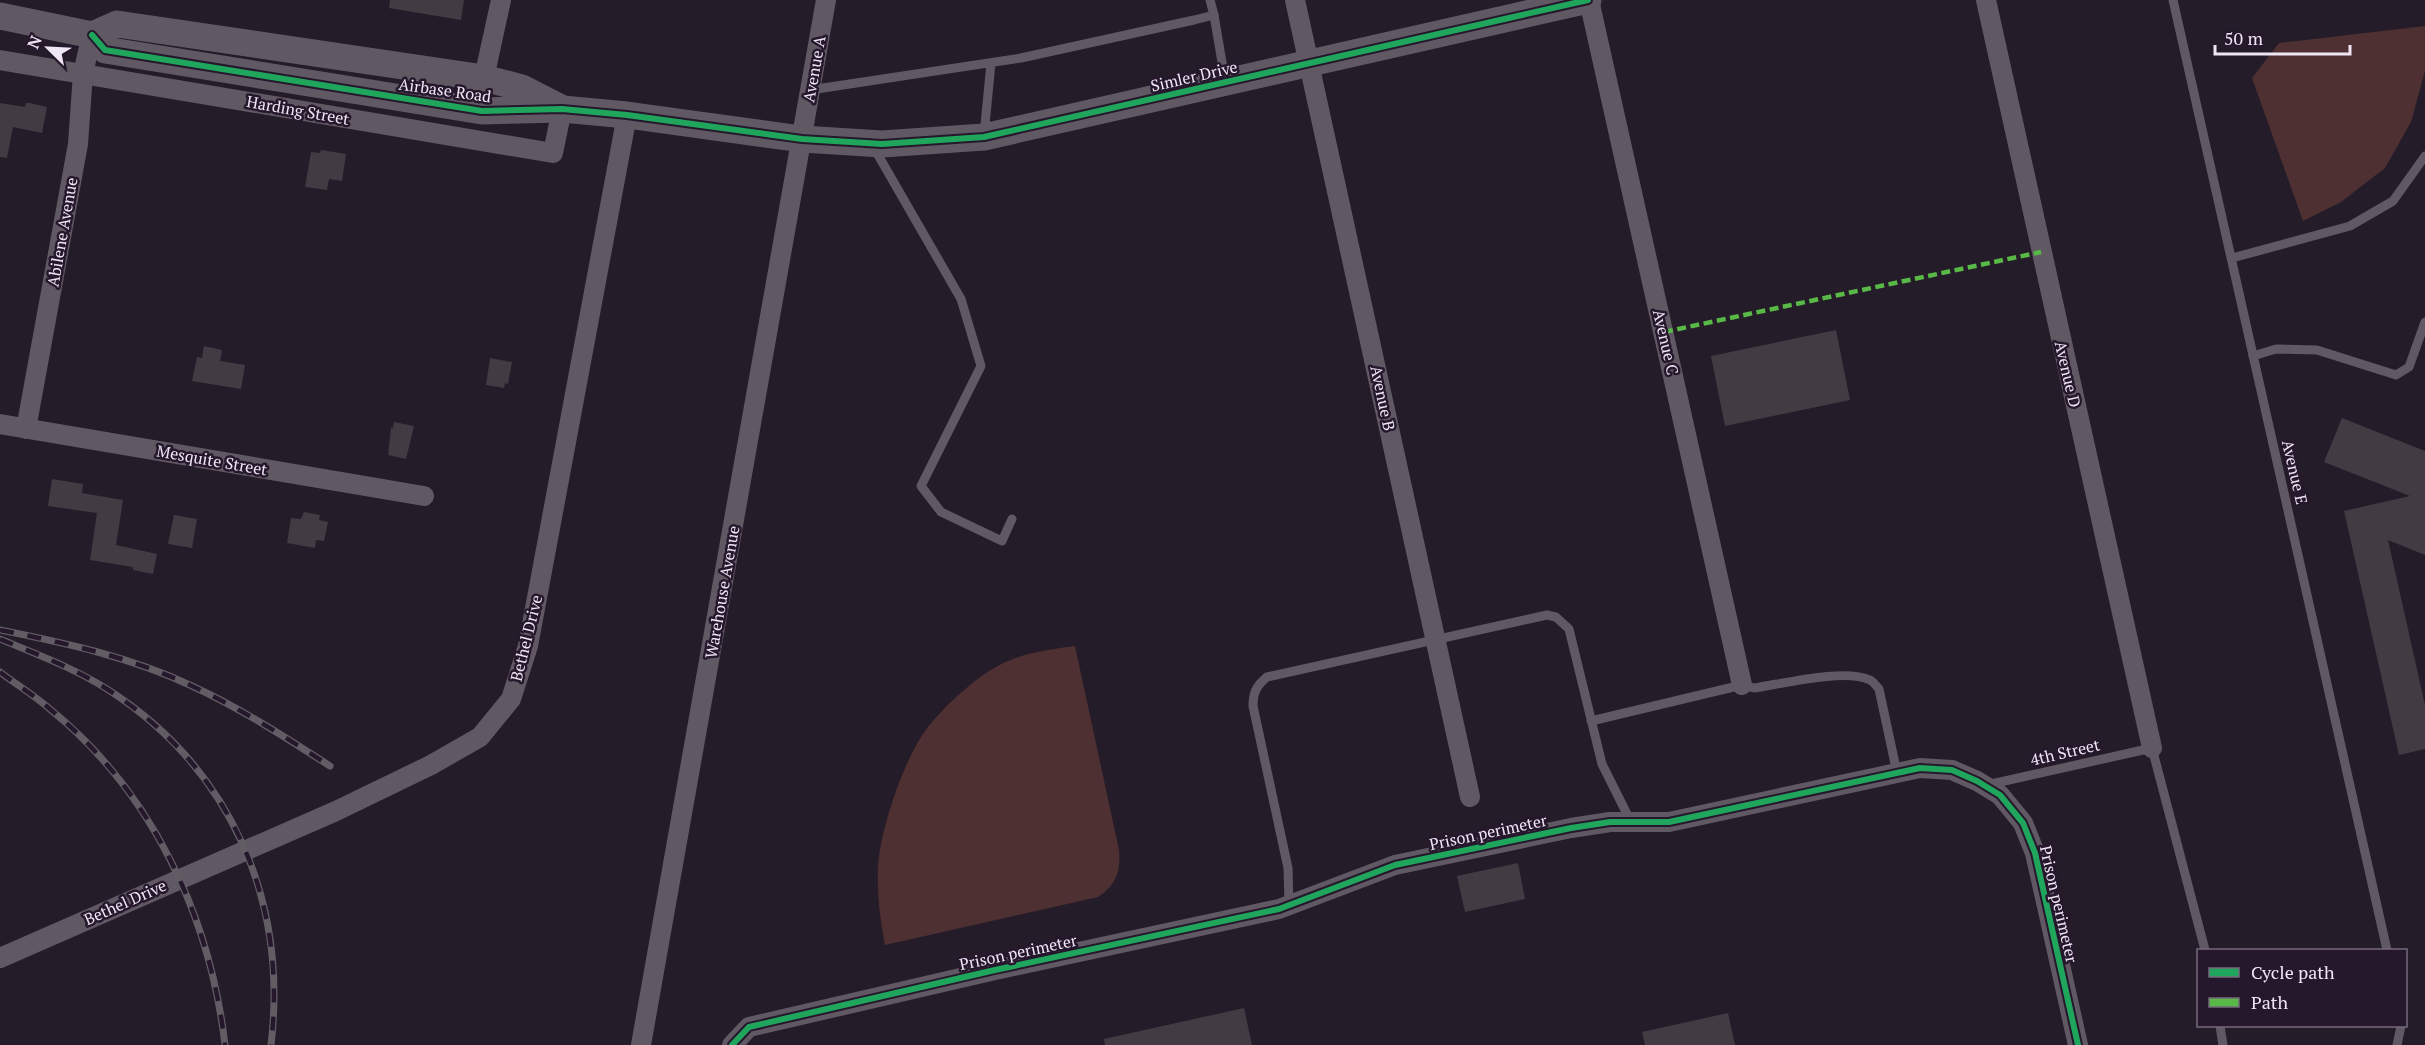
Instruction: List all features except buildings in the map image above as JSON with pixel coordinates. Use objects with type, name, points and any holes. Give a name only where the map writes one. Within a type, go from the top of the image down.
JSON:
[{"type":"street","points":[[484,78],[501,0]]},
{"type":"street","name":"Avenue A","points":[[802,139],[826,0]]},
{"type":"street","name":"Avenue B","points":[[1295,0],[1470,797]]},
{"type":"street","name":"Simler Drive","points":[[802,139],[871,143],[984,137],[1589,0]]},
{"type":"street","name":"Avenue C","points":[[1589,0],[1742,685]]},
{"type":"street","name":"Avenue D","points":[[1986,0],[2152,748]]},
{"type":"street","name":"Airbase Road","points":[[0,16],[92,35],[117,24],[484,78],[522,88],[562,109]]},
{"type":"street","name":"Airbase Road","points":[[92,35],[105,50],[482,111],[562,109],[627,115],[802,139]]},
{"type":"street","name":"Abilene Avenue","points":[[26,429],[78,144],[83,74],[92,35]]},
{"type":"street","name":"Harding Street","points":[[0,60],[553,153],[562,109]]},
{"type":"street","name":"Bethel Drive","points":[[0,958],[336,812],[431,765],[480,737],[511,699],[528,646],[627,115]]},
{"type":"street","name":"Warehouse Avenue","points":[[641,1045],[802,139]]},
{"type":"street","name":"Mesquite Street","points":[[0,424],[424,496]]},
{"type":"street","name":"Prison perimeter","points":[[732,1045],[749,1027],[995,970],[1289,906],[1395,865],[1571,828],[1611,822],[1669,822],[1920,768],[1952,770],[1985,785],[2000,795],[2023,823],[2035,853],[2078,1045]]},
{"type":"lane","points":[[1210,0],[1226,83]]},
{"type":"lane","name":"Avenue E","points":[[2173,0],[2387,949]]},
{"type":"lane","points":[[810,90],[990,63],[1214,15]]},
{"type":"lane","points":[[984,137],[990,63]]},
{"type":"lane","points":[[871,143],[961,299],[981,366],[921,486],[941,512],[1002,541],[1012,519]]},
{"type":"lane","points":[[2232,258],[2350,226],[2393,201],[2425,156]]},
{"type":"lane","points":[[2253,356],[2276,349],[2317,350],[2396,375],[2409,367],[2425,322]]},
{"type":"lane","points":[[1289,906],[1288,867],[1252,706],[1253,694],[1267,677],[1547,615],[1556,617],[1569,629],[1602,764],[1631,822]]},
{"type":"lane","points":[[1591,721],[1742,685],[1754,688],[1843,675],[1859,676],[1873,681],[1879,690],[1897,773]]},
{"type":"lane","points":[[2152,748],[2204,949]]},
{"type":"lane","name":"4th Street","points":[[1985,785],[2152,748]]},
{"type":"lane","points":[[2220,1027],[2223,1045]]},
{"type":"lane","points":[[2397,1045],[2401,1027]]},
{"type":"shaded area","points":[[2425,26],[2425,71],[2411,122],[2385,168],[2341,202],[2303,221],[2252,78],[2279,43]]},
{"type":"shaded area","points":[[1075,646],[1119,850],[1118,871],[1113,882],[1098,897],[885,945],[878,897],[878,868],[883,835],[901,778],[925,731],[963,691],[997,666],[1032,653]]},
{"type":"railway","points":[[0,630],[98,652],[169,676],[245,713],[330,766]]},
{"type":"railway","points":[[0,639],[68,668],[107,689],[150,721],[187,758],[218,798],[242,843],[259,890],[270,940],[274,992],[271,1045]]},
{"type":"railway","points":[[0,672],[45,705],[87,743],[119,779],[147,819],[171,861],[206,950],[225,1045]]},
{"type":"marked path","points":[[1664,332],[2041,252]]},
{"type":"cycle path","points":[[92,35],[105,50],[482,111],[562,109],[627,115],[802,139],[882,144],[984,137],[1588,0]]},
{"type":"cycle path","points":[[732,1045],[749,1027],[995,970],[1279,909],[1395,865],[1571,828],[1610,822],[1669,822],[1920,768],[1952,770],[1977,781],[2000,795],[2023,823],[2035,853],[2078,1045]]}]
